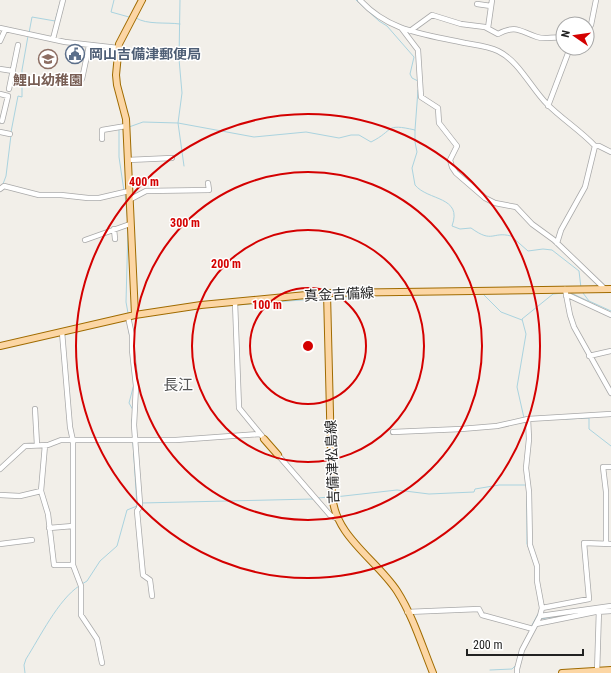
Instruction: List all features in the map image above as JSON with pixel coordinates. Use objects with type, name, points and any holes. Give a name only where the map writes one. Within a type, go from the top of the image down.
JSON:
[{"type":"main road","points":[[131,316],[130,224],[126,126],[116,80],[118,48],[142,0]]},
{"type":"main road","name":"真金吉備線","points":[[0,346],[131,316],[171,309],[327,293],[566,293],[581,289],[608,289]]},
{"type":"main road","name":"吉備津松島線","points":[[327,293],[332,494],[336,518],[347,534],[393,586],[407,612],[433,673]]},
{"type":"main road","points":[[262,436],[278,455]]},
{"type":"main road","points":[[562,673],[611,670]]},
{"type":"street","points":[[53,39],[63,0]]},
{"type":"street","points":[[360,0],[376,16],[402,30],[500,52],[514,63],[548,106],[586,136],[596,146],[611,152]]},
{"type":"street","points":[[488,28],[492,0]]},
{"type":"street","points":[[593,16],[596,0]]},
{"type":"street","points":[[477,4],[491,6]]},
{"type":"street","points":[[410,31],[432,15],[461,24],[488,28],[498,34],[512,29],[528,32],[537,37],[555,38]]},
{"type":"street","points":[[0,41],[3,29],[89,46],[118,48]]},
{"type":"street","points":[[402,30],[418,50],[421,97],[438,108],[439,123],[457,146],[450,160],[453,170],[491,201],[516,207],[532,224],[608,289]]},
{"type":"street","points":[[9,89],[18,45]]},
{"type":"street","points":[[82,79],[89,46]]},
{"type":"street","points":[[548,106],[567,56]]},
{"type":"street","points":[[0,69],[13,71]]},
{"type":"street","points":[[0,94],[8,96],[2,121]]},
{"type":"street","points":[[102,139],[102,130],[126,126]]},
{"type":"street","points":[[0,132],[10,134]]},
{"type":"street","points":[[556,243],[561,230],[584,187],[596,146]]},
{"type":"street","points":[[128,160],[172,158]]},
{"type":"street","points":[[129,200],[146,191],[180,189],[191,191],[209,190],[208,183]]},
{"type":"street","points":[[191,184],[191,191]]},
{"type":"street","points":[[0,189],[4,186],[39,195],[61,195],[88,198],[99,198],[129,191]]},
{"type":"street","points":[[85,240],[130,224]]},
{"type":"street","points":[[114,229],[115,239]]},
{"type":"street","points":[[566,293],[611,314]]},
{"type":"street","points":[[566,293],[571,320],[611,393]]},
{"type":"street","points":[[235,302],[239,408],[262,436]]},
{"type":"street","points":[[131,316],[132,350],[136,386],[134,400],[140,504],[137,511],[143,576],[150,580],[152,596]]},
{"type":"street","points":[[62,332],[73,441],[73,565],[81,586],[80,615],[97,639],[102,663]]},
{"type":"street","points":[[590,356],[611,351]]},
{"type":"street","points":[[35,410],[37,445]]},
{"type":"street","points":[[393,432],[468,429],[497,426],[527,420],[611,414]]},
{"type":"street","points":[[517,673],[522,650],[531,629],[539,619],[542,608],[537,581],[537,566],[530,545],[529,492],[526,468],[527,420]]},
{"type":"street","points":[[0,469],[23,447],[45,445],[61,440],[136,441],[262,436]]},
{"type":"street","points":[[45,445],[41,491],[48,514],[54,565],[73,565]]},
{"type":"street","points":[[278,455],[330,515],[336,518]]},
{"type":"street","points":[[542,608],[589,599],[584,542],[609,544],[603,467],[611,467]]},
{"type":"street","points":[[0,495],[20,496],[41,491]]},
{"type":"street","points":[[49,528],[73,526]]},
{"type":"street","points":[[0,544],[32,540]]},
{"type":"street","points":[[539,619],[611,606]]},
{"type":"street","points":[[407,612],[479,609],[482,615],[531,629]]},
{"type":"street","points":[[539,619],[599,609],[611,611]]},
{"type":"street","points":[[597,672],[599,609]]},
{"type":"waterway","points":[[114,0],[111,12],[129,17]]},
{"type":"waterway","points":[[180,0],[179,59],[182,93],[178,123],[184,166]]},
{"type":"waterway","points":[[356,0],[379,21],[387,26],[414,57],[410,74],[412,78],[418,81]]},
{"type":"waterway","points":[[29,33],[32,17],[55,21],[60,4]]},
{"type":"waterway","points":[[136,18],[146,22],[180,24]]},
{"type":"waterway","points":[[11,132],[18,96],[22,97],[22,70],[28,36]]},
{"type":"waterway","points":[[415,130],[418,90]]},
{"type":"waterway","points":[[129,127],[143,122],[178,123],[254,137],[306,132],[339,138],[359,135],[371,142],[379,138],[390,129],[398,127],[415,130],[417,152],[412,168],[415,185],[428,194],[449,204],[453,209],[454,216],[452,226],[460,229],[471,228],[478,233],[488,236],[511,236],[528,251],[543,249],[552,250],[579,271],[581,288]]},
{"type":"waterway","points":[[119,129],[119,157],[124,191]]},
{"type":"waterway","points":[[3,184],[6,176],[11,135]]},
{"type":"waterway","points":[[125,194],[128,223]]},
{"type":"waterway","points":[[128,228],[126,302],[128,313]]},
{"type":"waterway","points":[[524,418],[517,387],[526,334],[522,319],[553,294],[564,293]]},
{"type":"waterway","points":[[567,293],[571,293],[588,301]]},
{"type":"waterway","points":[[583,293],[589,301],[611,311]]},
{"type":"waterway","points":[[338,297],[363,298],[375,295],[483,294],[501,312],[522,320]]},
{"type":"waterway","points":[[238,305],[314,299]]},
{"type":"waterway","points":[[207,307],[233,305]]},
{"type":"waterway","points":[[129,332],[130,337]]},
{"type":"waterway","points":[[130,342],[134,384],[129,403],[133,410]]},
{"type":"waterway","points":[[566,419],[589,418],[589,429],[611,446]]},
{"type":"waterway","points":[[132,419],[133,437]]},
{"type":"waterway","points":[[82,584],[87,581],[100,561],[117,546],[127,510],[137,506],[133,443]]},
{"type":"waterway","points":[[335,497],[397,490],[429,494],[474,492],[475,489],[499,485],[526,485]]},
{"type":"waterway","points":[[527,496],[527,544],[530,551]]},
{"type":"waterway","points":[[318,498],[329,497]]},
{"type":"waterway","points":[[142,503],[313,499]]},
{"type":"waterway","points":[[25,673],[24,665],[26,659],[43,630],[64,600],[79,586]]},
{"type":"waterway","points":[[606,609],[611,609]]},
{"type":"waterway","points":[[541,619],[575,613]]},
{"type":"waterway","points":[[531,627],[538,614]]},
{"type":"waterway","points":[[490,670],[512,669],[516,665]]},
{"type":"place","name":"岡山吉備津郵便局","points":[[75,54]]},
{"type":"place","name":"鯉山幼稚園","points":[[48,59]]},
{"type":"district","name":"長江","points":[[178,385]]}]
